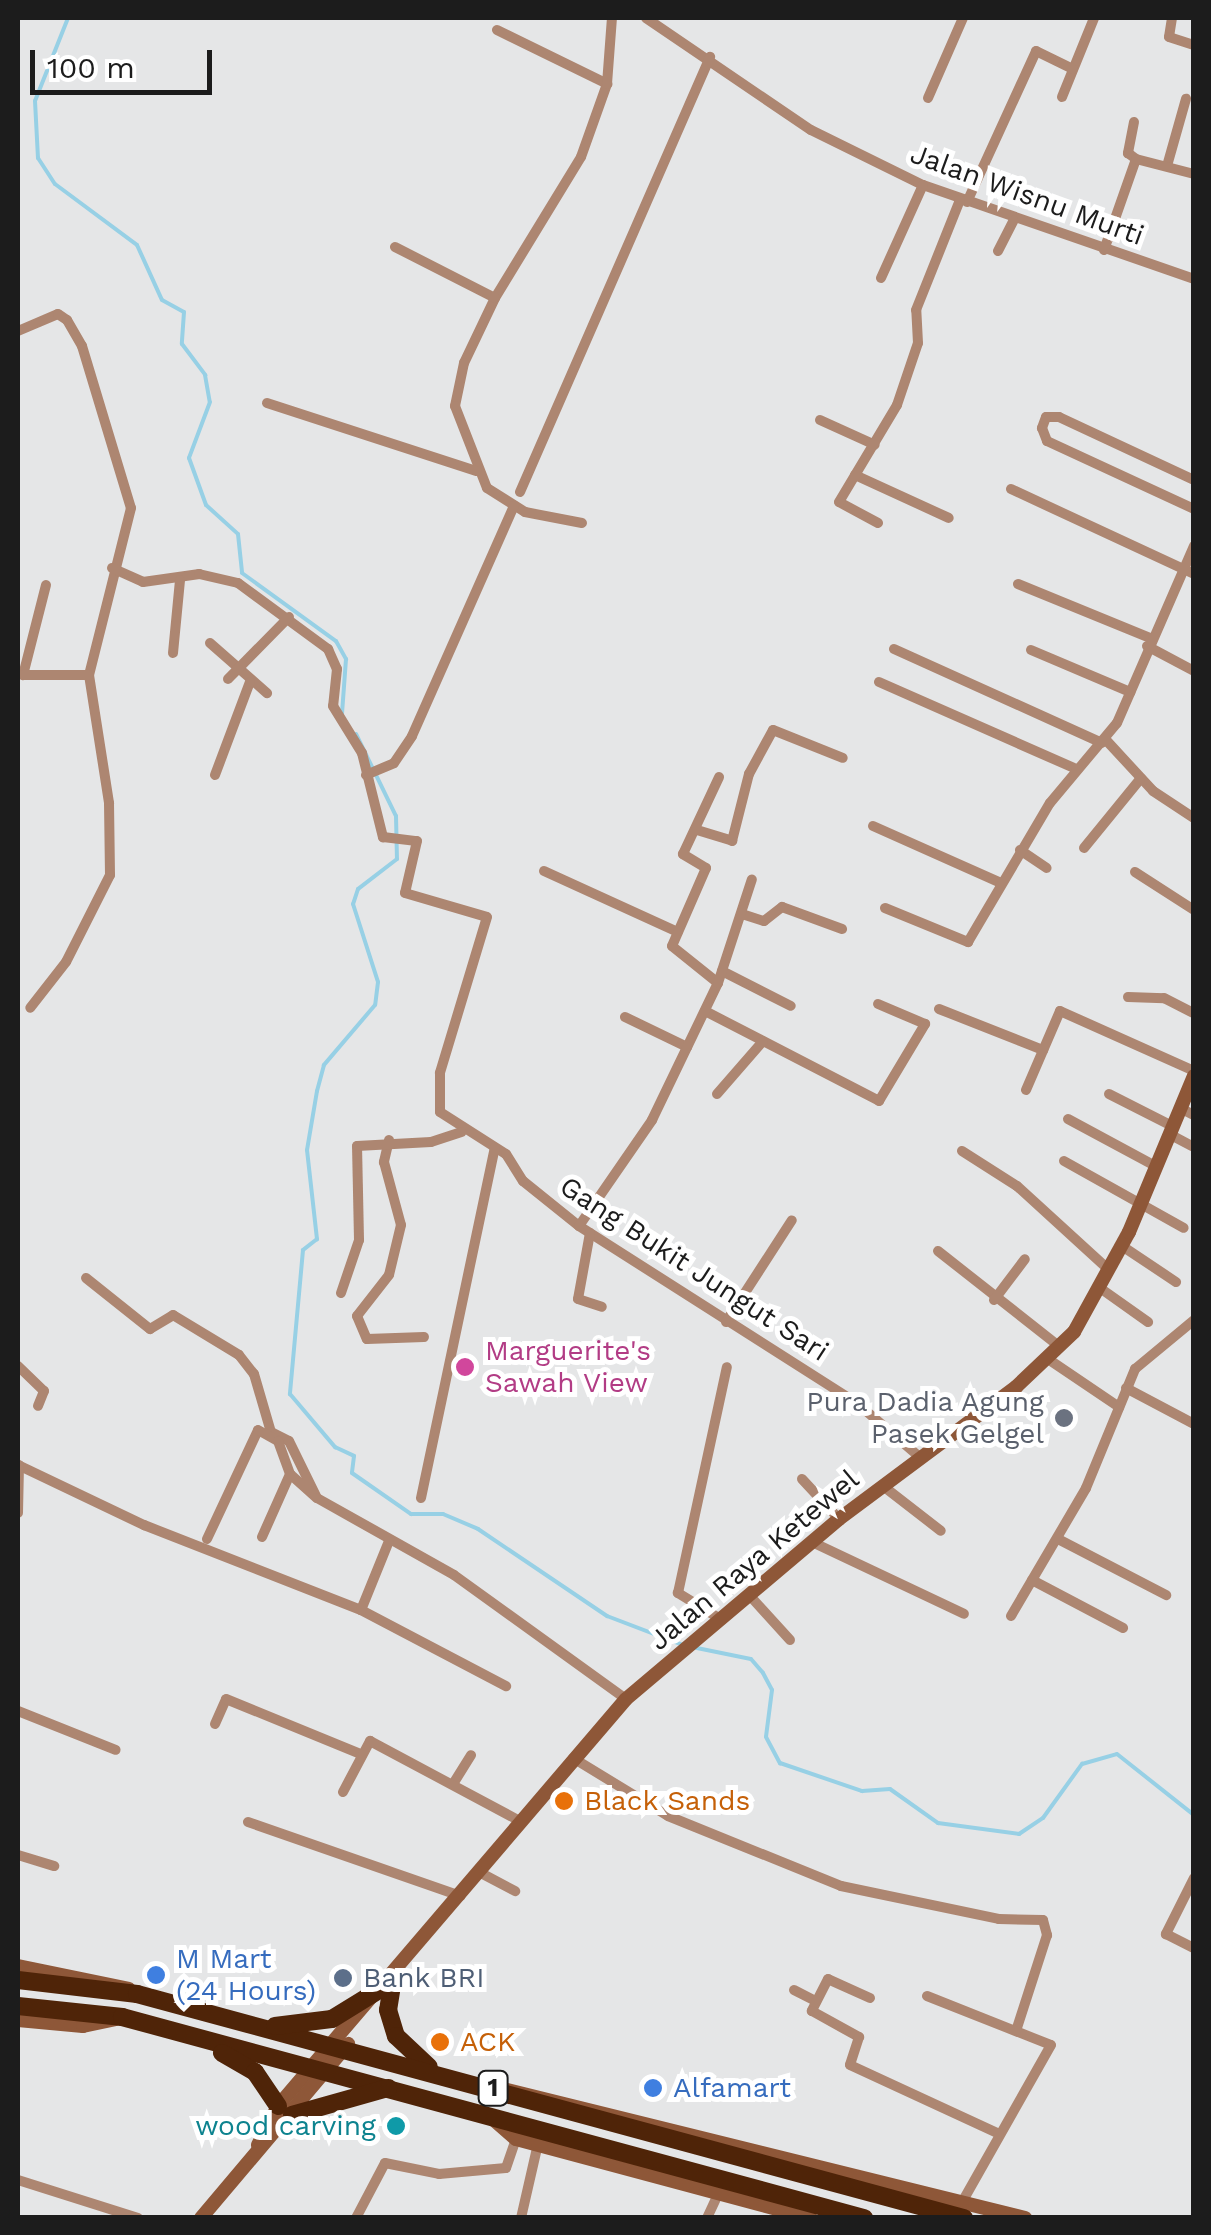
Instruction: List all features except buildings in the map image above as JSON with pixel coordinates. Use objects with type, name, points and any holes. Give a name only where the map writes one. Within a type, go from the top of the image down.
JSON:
[{"type":"highway","name":"1","points":[[18,1980],[137,1994],[186,2010],[633,2122],[960,2212]]},
{"type":"highway","points":[[186,2010],[304,2026],[342,2015],[390,1982]]},
{"type":"highway","points":[[390,1982],[388,2010],[396,2036],[414,2058],[453,2077]]},
{"type":"highway","name":"1","points":[[18,2006],[122,2018],[393,2086],[491,2117],[864,2218]]},
{"type":"highway","points":[[176,2032],[249,2066],[285,2111],[393,2086]]},
{"type":"main road","name":"Jalan Raya Ketewel","points":[[285,2111],[331,2072],[338,2049],[353,2028],[520,1821],[626,1698],[752,1597],[839,1519],[922,1459],[1060,1347],[1100,1288],[1122,1246],[1172,1131],[1187,1111],[1193,1075]]},
{"type":"main road","points":[[18,1966],[137,1994]]},
{"type":"main road","points":[[18,2020],[83,2026],[122,2018]]},
{"type":"main road","name":"Jalan Raya Ketewel","points":[[201,2218],[285,2111],[311,2068],[338,2049]]},
{"type":"main road","points":[[491,2117],[516,2138],[811,2218]]},
{"type":"main road","points":[[960,2212],[1025,2218]]},
{"type":"street","points":[[476,471],[474,443],[455,406],[464,363],[495,298],[580,158],[607,84],[612,18]]},
{"type":"street","name":"Jalan Wisnu Murti","points":[[646,18],[710,57],[811,130],[923,185],[1014,221],[1194,279]]},
{"type":"street","points":[[928,98],[963,18]]},
{"type":"street","points":[[1062,98],[1094,18]]},
{"type":"street","points":[[1172,18],[1168,38],[1194,45]]},
{"type":"street","points":[[497,30],[607,84]]},
{"type":"street","points":[[878,523],[842,507],[855,475],[875,445],[918,343],[915,312],[963,201],[1036,51],[1073,70]]},
{"type":"street","points":[[520,492],[710,57]]},
{"type":"street","points":[[1168,166],[1186,100]]},
{"type":"street","points":[[1134,122],[1128,153],[1136,159],[1194,174]]},
{"type":"street","points":[[1104,250],[1136,159]]},
{"type":"street","points":[[880,278],[923,185]]},
{"type":"street","points":[[998,251],[1014,221]]},
{"type":"street","points":[[395,248],[495,298]]},
{"type":"street","points":[[18,331],[60,314],[82,346],[129,488],[129,526],[112,568],[89,675],[109,803],[110,876],[66,962],[30,1008]]},
{"type":"street","points":[[267,403],[476,471],[514,506],[582,523]]},
{"type":"street","points":[[1194,480],[1060,417],[1046,417],[1042,428],[1047,441],[1194,510]]},
{"type":"street","points":[[820,420],[875,445]]},
{"type":"street","points":[[855,475],[949,518]]},
{"type":"street","points":[[1011,489],[1188,572]]},
{"type":"street","points":[[373,773],[396,762],[412,736],[514,506]]},
{"type":"street","points":[[885,908],[968,942],[1020,850],[1076,768],[1104,742],[1130,692],[1148,642],[1188,572],[1194,546]]},
{"type":"street","points":[[112,568],[143,582],[180,580],[200,574],[238,583],[290,617],[334,659],[333,706],[373,773],[395,841],[418,848],[407,895],[488,920],[436,1096],[460,1132],[431,1142],[388,1140],[356,1150],[359,1240],[341,1293]]},
{"type":"street","points":[[173,653],[180,580]]},
{"type":"street","points":[[1018,584],[1148,642],[1194,671]]},
{"type":"street","points":[[46,585],[23,674],[89,675]]},
{"type":"street","points":[[228,679],[234,667],[290,617]]},
{"type":"street","points":[[210,643],[267,693]]},
{"type":"street","points":[[894,649],[1104,742],[1141,778],[1194,818]]},
{"type":"street","points":[[1031,650],[1130,692]]},
{"type":"street","points":[[215,775],[250,682]]},
{"type":"street","points":[[879,682],[1076,768]]},
{"type":"street","points":[[697,830],[732,841],[750,774],[773,730],[843,758]]},
{"type":"street","points":[[719,777],[683,855],[706,868],[678,932],[674,952],[720,977],[791,1006]]},
{"type":"street","points":[[1084,848],[1141,778]]},
{"type":"street","points":[[873,826],[999,882]]},
{"type":"street","points":[[1020,850],[1048,868]]},
{"type":"street","points":[[544,871],[678,932]]},
{"type":"street","points":[[1135,872],[1194,910]]},
{"type":"street","points":[[579,1226],[647,1129],[720,977],[752,879]]},
{"type":"street","points":[[742,914],[764,922],[782,906],[842,929]]},
{"type":"street","points":[[1128,997],[1164,998],[1194,1013]]},
{"type":"street","points":[[705,1011],[882,1100],[925,1024],[878,1004]]},
{"type":"street","points":[[940,1009],[1043,1050]]},
{"type":"street","points":[[1026,1090],[1060,1011],[1193,1075]]},
{"type":"street","points":[[624,1018],[687,1048]]},
{"type":"street","points":[[717,1094],[764,1041]]},
{"type":"street","points":[[1109,1094],[1194,1147]]},
{"type":"street","points":[[1068,1119],[1157,1167]]},
{"type":"street","name":"Gang Bukit Jungut Sari","points":[[460,1132],[495,1148],[579,1226],[858,1404],[922,1459]]},
{"type":"street","points":[[388,1140],[384,1162],[402,1225],[389,1275],[357,1316],[366,1339],[424,1337]]},
{"type":"street","points":[[421,1498],[495,1148]]},
{"type":"street","points":[[962,1150],[1018,1186],[1109,1270]]},
{"type":"street","points":[[1064,1161],[1184,1228]]},
{"type":"street","points":[[726,1322],[792,1220]]},
{"type":"street","points":[[590,1233],[578,1299],[602,1307]]},
{"type":"street","points":[[1122,1246],[1176,1282]]},
{"type":"street","points":[[938,1251],[994,1300],[1060,1347]]},
{"type":"street","points":[[994,1300],[1025,1258]]},
{"type":"street","points":[[86,1278],[150,1330],[173,1315],[239,1355],[254,1374],[271,1432],[294,1448],[317,1498]]},
{"type":"street","points":[[1100,1288],[1148,1322]]},
{"type":"street","points":[[1011,1616],[1058,1539],[1138,1364],[1194,1320]]},
{"type":"street","points":[[1048,1359],[1119,1407]]},
{"type":"street","points":[[18,1366],[44,1391],[38,1406]]},
{"type":"street","points":[[723,1621],[678,1594],[727,1367]]},
{"type":"street","points":[[1126,1388],[1194,1424]]},
{"type":"street","points":[[207,1539],[254,1431],[278,1441],[290,1474],[317,1498],[462,1581],[626,1698]]},
{"type":"street","points":[[18,1510],[18,1465],[144,1525],[360,1610],[506,1686]]},
{"type":"street","points":[[262,1537],[290,1474]]},
{"type":"street","points":[[802,1479],[839,1519]]},
{"type":"street","points":[[883,1486],[941,1531]]},
{"type":"street","points":[[1058,1539],[1166,1595]]},
{"type":"street","points":[[360,1610],[389,1541]]},
{"type":"street","points":[[812,1542],[964,1614]]},
{"type":"street","points":[[1032,1580],[1123,1628]]},
{"type":"street","points":[[752,1597],[790,1640]]},
{"type":"street","points":[[215,1724],[226,1699],[358,1752]]},
{"type":"street","points":[[18,1711],[116,1750]]},
{"type":"street","points":[[343,1792],[358,1752],[370,1741],[520,1821]]},
{"type":"street","points":[[454,1784],[471,1755]]},
{"type":"street","points":[[573,1758],[668,1816],[841,1886],[999,1919],[1042,1920],[1047,1934],[1017,2028]]},
{"type":"street","points":[[248,1822],[461,1897]]},
{"type":"street","points":[[18,1855],[54,1866]]},
{"type":"street","points":[[480,1872],[514,1891]]},
{"type":"street","points":[[1194,1878],[1166,1934],[1194,1948]]},
{"type":"street","points":[[870,1998],[830,1978],[812,2012],[859,2037],[852,2067],[999,2134]]},
{"type":"street","points":[[794,1990],[816,2001]]},
{"type":"street","points":[[927,1996],[1017,2028],[1050,2050],[999,2134],[960,2212]]},
{"type":"street","points":[[356,2218],[385,2163],[439,2174],[506,2168],[516,2138]]},
{"type":"street","points":[[522,2218],[538,2144]]},
{"type":"street","points":[[18,2180],[138,2218]]},
{"type":"street","points":[[707,2218],[720,2192]]},
{"type":"waterway","points":[[68,18],[35,101],[38,158],[55,184],[137,245],[162,300],[184,312],[182,344],[205,375],[210,402],[189,458],[206,505],[238,534],[242,573],[336,641],[346,659],[342,714]]},
{"type":"waterway","points":[[356,734],[396,816],[397,859],[358,889],[353,904],[378,982],[375,1005],[324,1065],[317,1091],[307,1150],[317,1239],[303,1250],[290,1394],[335,1447],[354,1456],[352,1473],[411,1514],[443,1514],[478,1529],[607,1616],[683,1645]]},
{"type":"waterway","points":[[692,1647],[751,1659],[763,1673],[772,1690],[766,1737],[780,1763],[862,1791],[890,1789],[938,1823],[1019,1834],[1043,1818],[1082,1764],[1117,1754],[1194,1815]]},
{"type":"place","name":"Marguerite's Sawah View","points":[[465,1367]]},
{"type":"place","name":"Pura Dadia Agung Pasek Gelgel","points":[[1064,1418]]},
{"type":"place","name":"Black Sands","points":[[564,1801]]},
{"type":"place","name":"M Mart (24 Hours)","points":[[156,1975]]},
{"type":"place","name":"Bank BRI","points":[[343,1978]]},
{"type":"place","name":"ACK","points":[[440,2042]]},
{"type":"place","name":"Alfamart","points":[[653,2088]]},
{"type":"place","name":"wood carving","points":[[396,2126]]}]
